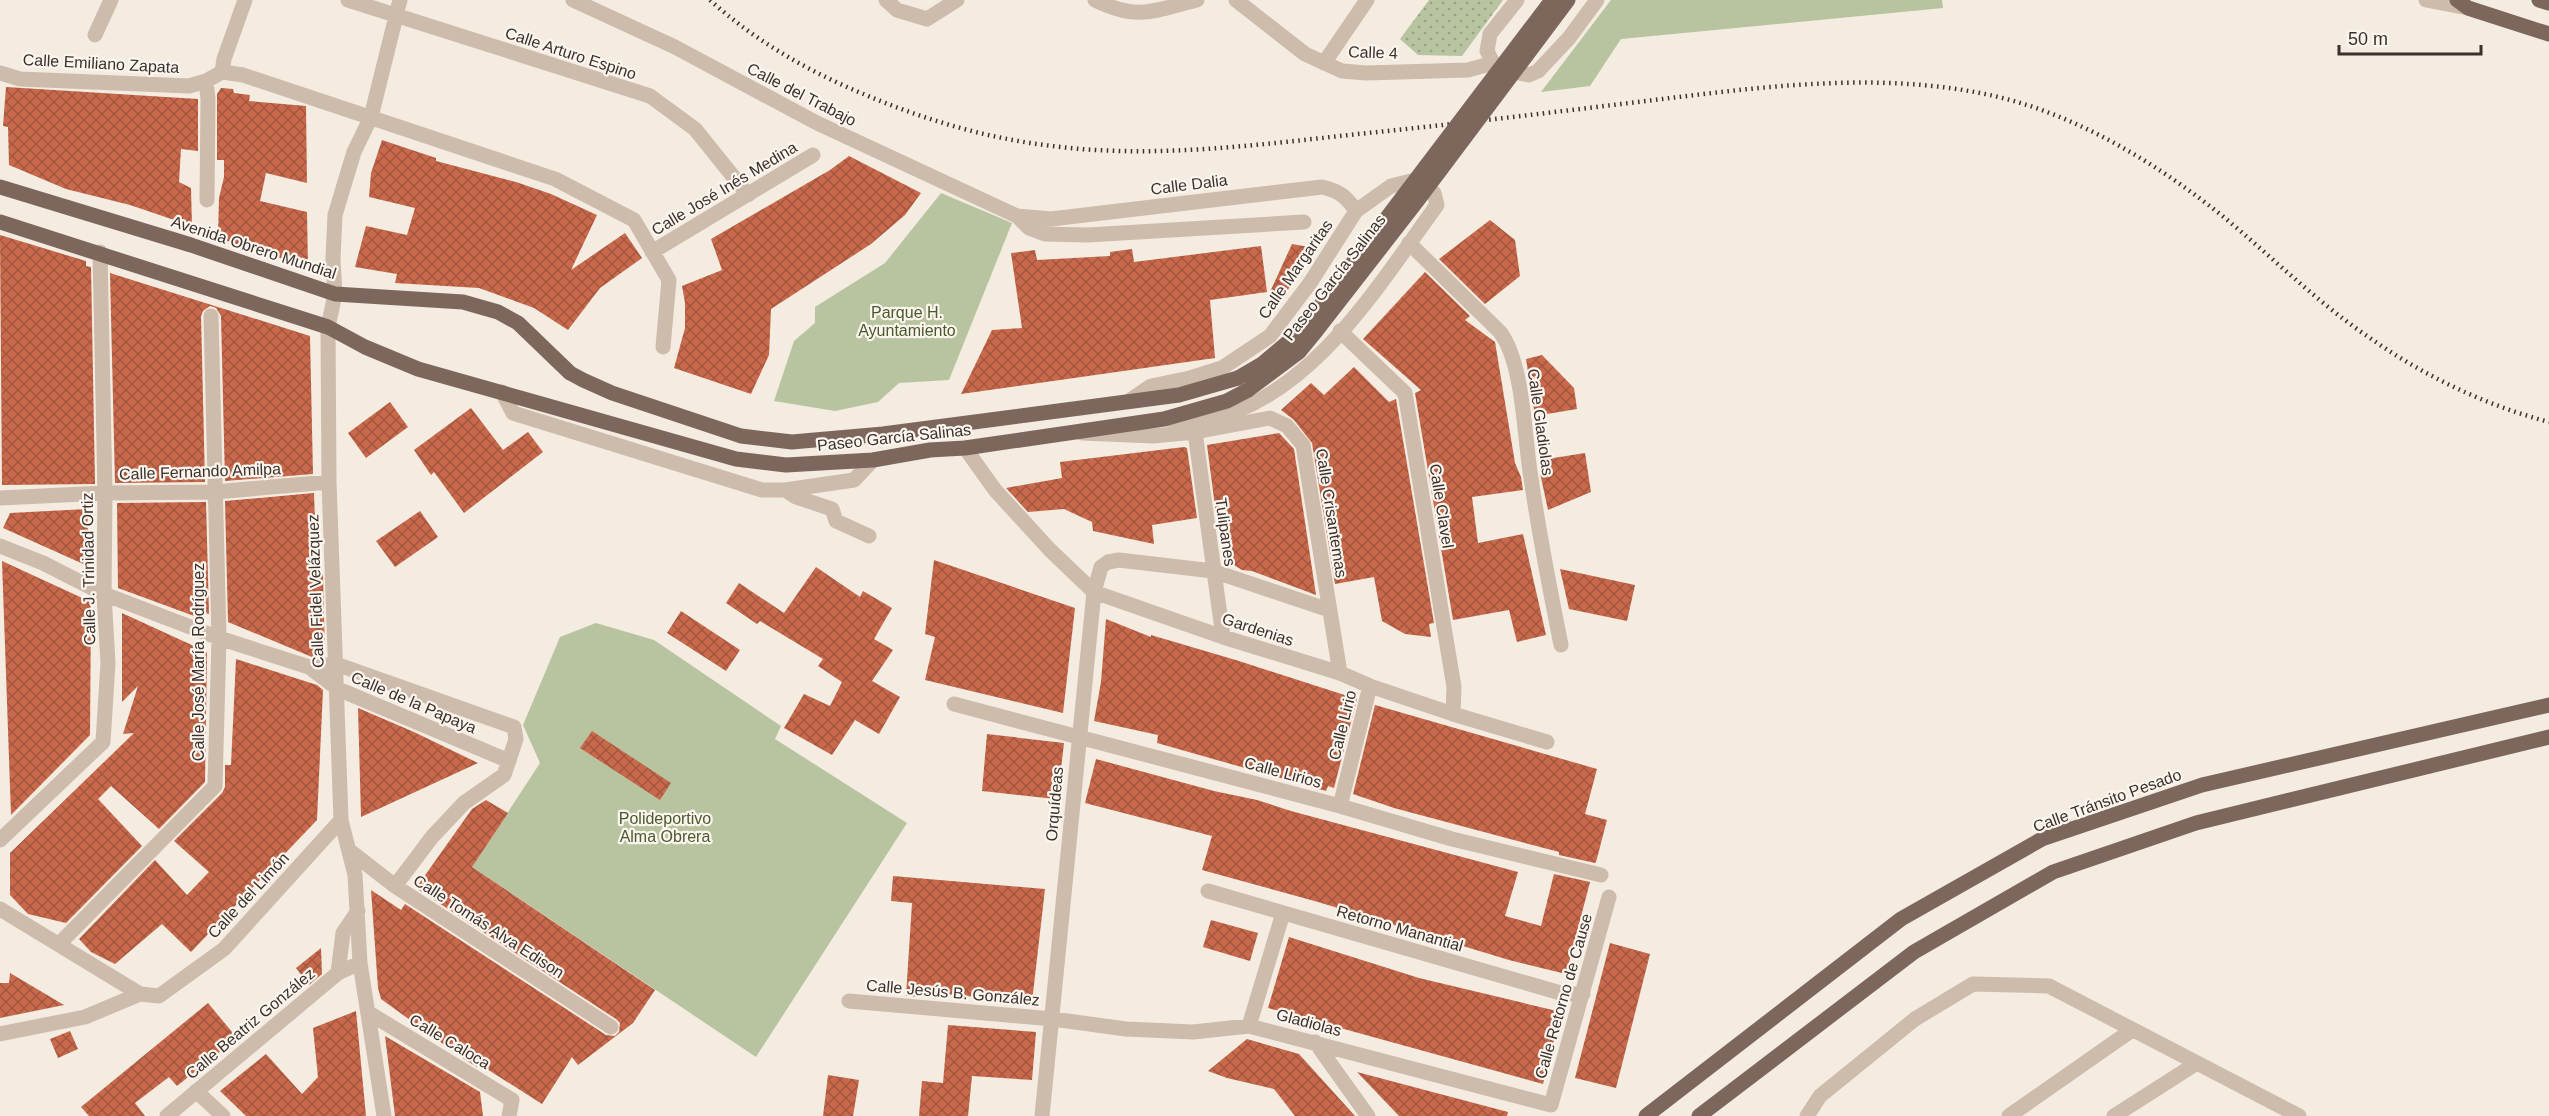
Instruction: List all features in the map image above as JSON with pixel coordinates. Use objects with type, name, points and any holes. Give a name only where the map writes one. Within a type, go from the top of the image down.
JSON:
[{"type":"main road","name":"Paseo García Salinas","points":[[792,442],[883,434],[1129,401],[1200,390],[1238,378],[1262,364],[1301,331],[1552,0]]},
{"type":"main road","name":"Paseo García Salinas","points":[[502,392],[736,459],[786,465],[873,460],[930,450],[965,448],[1164,419],[1227,401],[1248,390],[1283,366],[1311,338],[1568,0]]},
{"type":"main road","points":[[2539,0],[2549,3]]},
{"type":"main road","points":[[2463,4],[2549,34]]},
{"type":"main road","name":"Avenida Obrero Mundial","points":[[0,187],[191,244],[335,294],[463,302],[498,312],[518,323],[570,373],[582,380],[612,393],[741,436],[792,442]]},
{"type":"main road","points":[[0,222],[328,327],[364,347],[418,369],[502,392]]},
{"type":"main road","name":"Calle Tránsito Pesado","points":[[1646,1116],[1901,919],[2042,839],[2202,785],[2549,705]]},
{"type":"main road","points":[[1699,1116],[1914,952],[2053,872],[2196,823],[2549,737]]},
{"type":"street","points":[[95,35],[111,0]]},
{"type":"street","points":[[245,0],[224,59],[222,72],[243,75],[555,178],[634,220],[669,280],[663,347]]},
{"type":"street","name":"Calle Arturo Espino","points":[[348,0],[650,96],[695,129],[748,195]]},
{"type":"street","name":"Calle Fidel Velázquez","points":[[384,1116],[360,963],[355,875],[341,820],[329,482],[328,327],[335,294],[333,259],[335,215],[354,152],[371,117],[398,17],[400,0]]},
{"type":"street","name":"Calle del Trabajo","points":[[573,0],[675,47],[817,123],[1017,216]]},
{"type":"street","points":[[886,0],[897,10],[927,19],[957,0]]},
{"type":"street","points":[[1095,0],[1118,11],[1141,13],[1160,5],[1197,0]]},
{"type":"street","name":"Calle 4","points":[[1236,0],[1305,54],[1342,70],[1366,73],[1468,70],[1493,63]]},
{"type":"street","points":[[1324,63],[1367,0]]},
{"type":"street","points":[[1517,0],[1490,34],[1487,51],[1493,63],[1509,71],[1528,75],[1539,71],[1575,30],[1597,0]]},
{"type":"street","points":[[2426,0],[2463,4]]},
{"type":"street","name":"Calle Emiliano Zapata","points":[[0,73],[20,79],[189,86],[206,81],[222,72]]},
{"type":"street","points":[[206,81],[208,99],[207,200]]},
{"type":"street","name":"Calle José Inés Medina","points":[[652,252],[813,155]]},
{"type":"street","points":[[1164,419],[1202,421],[1250,406],[1305,370],[1340,331],[1437,205],[1434,193],[1411,181],[1391,186],[1356,211]]},
{"type":"street","name":"Calle Dalia","points":[[1017,216],[1051,219],[1322,187],[1337,191],[1346,197],[1356,211]]},
{"type":"street","name":"Calle Margaritas","points":[[1129,401],[1151,386],[1190,378],[1222,368],[1269,336],[1310,283],[1356,211]]},
{"type":"street","points":[[1017,216],[1029,228],[1045,234],[1088,235],[1304,222]]},
{"type":"street","name":"Calle Gladiolas","points":[[1409,243],[1500,332],[1510,345],[1520,394],[1538,523],[1561,645]]},
{"type":"street","name":"Calle J. Trinidad Ortiz","points":[[0,840],[103,742],[108,663],[104,594],[105,493],[99,252]]},
{"type":"street","name":"Calle José María Rodríguez","points":[[59,944],[215,786],[219,638],[211,316]]},
{"type":"street","name":"Calle Clavel","points":[[1340,331],[1405,393],[1454,687],[1453,714]]},
{"type":"street","points":[[502,392],[513,413],[762,490],[784,490],[854,480],[873,460]]},
{"type":"street","name":"Calle Crisantemas","points":[[1075,432],[1119,436],[1195,432],[1270,418],[1287,426],[1303,445],[1340,673]]},
{"type":"street","name":"Tulipanes","points":[[1195,432],[1223,637]]},
{"type":"street","name":"Gardenias","points":[[965,448],[996,490],[1050,550],[1094,592],[1223,637],[1340,673],[1370,686],[1453,714],[1547,742]]},
{"type":"street","name":"Calle Fernando Amilpa","points":[[0,498],[105,493],[215,492],[329,482]]},
{"type":"street","points":[[784,490],[796,497],[832,509],[836,521],[869,536]]},
{"type":"street","name":"Calle de la Papaya","points":[[0,546],[43,563],[104,594],[219,638],[309,667],[338,689],[509,761],[516,739],[514,728],[336,664],[309,667]]},
{"type":"street","name":"Orquídeas","points":[[1042,1116],[1053,1019],[1078,735],[1094,592],[1101,567],[1108,562],[1119,560],[1214,571]]},
{"type":"street","points":[[1214,571],[1329,610]]},
{"type":"street","name":"Calle Lirio","points":[[1340,806],[1370,686]]},
{"type":"street","name":"Calle Lirios","points":[[954,704],[1340,806],[1452,839],[1602,875]]},
{"type":"street","points":[[394,886],[432,837],[464,803],[504,775],[509,761]]},
{"type":"street","name":"Calle del Limón","points":[[0,1034],[85,1017],[140,994],[159,996],[224,949],[341,820]]},
{"type":"street","name":"Calle Tomás Alva Edison","points":[[350,851],[394,886],[611,1027]]},
{"type":"street","name":"Retorno Manantial","points":[[1208,891],[1564,994],[1583,994]]},
{"type":"street","name":"Calle Retorno de Cause","points":[[1551,1105],[1609,897]]},
{"type":"street","points":[[0,909],[140,994]]},
{"type":"street","points":[[338,973],[343,933],[358,911]]},
{"type":"street","points":[[1249,1026],[1282,913]]},
{"type":"street","name":"Calle Beatriz González","points":[[167,1116],[338,973],[360,963]]},
{"type":"street","points":[[1807,1116],[1820,1096],[1915,1019],[1973,984],[2049,986],[2299,1116]]},
{"type":"street","name":"Calle Jesús B. González","points":[[849,1001],[1053,1019]]},
{"type":"street","name":"Calle Caloca","points":[[369,1013],[512,1100],[509,1116]]},
{"type":"street","name":"Gladiolas","points":[[1053,1019],[1126,1029],[1193,1032],[1249,1026],[1551,1105]]},
{"type":"street","points":[[2009,1116],[2132,1030]]},
{"type":"street","points":[[1315,1042],[1368,1116]]},
{"type":"street","points":[[2114,1116],[2197,1063]]},
{"type":"street","points":[[196,1091],[223,1116]]},
{"type":"green space","points":[[1429,0],[1503,0],[1462,56],[1418,55],[1400,39]]},
{"type":"green space","points":[[1611,0],[1942,0],[1943,8],[1621,39],[1590,86],[1541,92]]},
{"type":"green space","name":"Parque H. Ayuntamiento","points":[[941,193],[1012,223],[949,380],[899,383],[878,402],[835,411],[774,401],[794,341],[815,323],[815,307],[885,263]]},
{"type":"green space","name":"Polideportivo Alma Obrera","points":[[596,623],[654,640],[781,726],[775,739],[907,823],[756,1057],[472,867],[540,763],[523,725],[560,637]]},
{"type":"building","points":[[6,87],[198,99],[198,151],[181,149],[179,182],[191,188],[192,226],[130,205],[66,189],[9,165],[8,127],[3,126]]},
{"type":"building","points":[[221,88],[233,89],[234,93],[250,95],[249,101],[306,106],[307,183],[266,173],[260,201],[307,212],[308,267],[218,238],[219,198],[224,177],[224,160],[217,160],[217,94]]},
{"type":"building","points":[[382,140],[436,158],[436,161],[516,182],[551,194],[597,215],[571,270],[625,233],[642,258],[600,288],[568,330],[534,308],[479,288],[395,283],[397,274],[355,267],[366,226],[407,235],[415,208],[369,197],[371,173]]},
{"type":"building","points":[[849,156],[921,193],[905,215],[871,244],[771,309],[769,355],[751,394],[674,368],[685,328],[682,286],[722,270],[711,239],[830,170]]},
{"type":"building","points":[[1490,220],[1515,240],[1520,276],[1485,304],[1439,259]]},
{"type":"building","points":[[0,235],[86,261],[86,266],[91,267],[95,484],[2,485]]},
{"type":"building","points":[[1292,244],[1309,247],[1288,290],[1270,292]]},
{"type":"building","points":[[1261,246],[1267,292],[1210,300],[1215,358],[961,394],[992,330],[1022,328],[1011,253],[1035,250],[1037,260],[1110,256],[1110,252],[1132,249],[1134,262]]},
{"type":"building","points":[[1425,272],[1470,316],[1465,320],[1495,342],[1515,463],[1523,490],[1472,497],[1478,543],[1523,534],[1546,635],[1517,642],[1509,610],[1453,620],[1415,393],[1421,390],[1363,339]]},
{"type":"building","points":[[110,273],[310,336],[313,474],[225,481],[221,316],[216,308],[210,306],[203,311],[201,316],[205,482],[115,483]]},
{"type":"building","points":[[1542,355],[1574,388],[1577,409],[1535,416],[1526,359]]},
{"type":"building","points":[[1354,367],[1389,402],[1396,399],[1434,623],[1429,624],[1431,637],[1405,634],[1382,621],[1374,577],[1335,584],[1312,443],[1294,420],[1281,410],[1311,383],[1324,395]]},
{"type":"building","points":[[390,402],[408,427],[366,458],[348,433]]},
{"type":"building","points":[[471,408],[503,450],[528,432],[543,452],[464,513],[434,472],[431,475],[414,450]]},
{"type":"building","points":[[1279,433],[1294,449],[1316,595],[1252,571],[1242,570],[1226,560],[1220,514],[1216,514],[1207,445]]},
{"type":"building","points":[[1187,448],[1197,518],[1152,525],[1154,544],[1093,531],[1092,522],[1064,509],[1028,512],[1006,488],[1062,478],[1060,462]]},
{"type":"building","points":[[1585,453],[1591,492],[1548,510],[1540,473],[1543,473],[1541,460]]},
{"type":"building","points":[[314,493],[316,548],[323,576],[325,655],[312,657],[228,622],[225,501]]},
{"type":"building","points":[[206,502],[209,614],[205,613],[205,620],[118,588],[117,503]]},
{"type":"building","points":[[87,509],[90,567],[3,528],[10,513]]},
{"type":"building","points":[[420,511],[438,537],[395,567],[376,541]]},
{"type":"building","points":[[934,560],[1075,608],[1063,713],[925,680],[935,637],[925,634]]},
{"type":"building","points":[[2,561],[91,602],[90,735],[11,815]]},
{"type":"building","points":[[816,567],[860,597],[863,591],[892,608],[874,639],[893,650],[872,681],[900,697],[879,734],[855,720],[832,755],[784,728],[804,694],[830,706],[842,682],[818,666],[823,659],[760,621],[757,624],[726,603],[739,583],[784,613]]},
{"type":"building","points":[[1560,569],[1635,585],[1627,621],[1569,609]]},
{"type":"building","points":[[681,611],[740,650],[726,671],[667,633]]},
{"type":"building","points":[[122,613],[207,652],[205,782],[159,829],[111,786],[98,799],[142,846],[66,923],[28,914],[10,895],[10,853],[134,733],[123,734],[138,686],[122,702]]},
{"type":"building","points":[[1106,619],[1151,637],[1151,635],[1239,661],[1357,699],[1334,788],[1328,786],[1326,791],[1157,743],[1158,735],[1094,721],[1101,682]]},
{"type":"building","points":[[236,659],[317,685],[323,690],[317,820],[191,952],[162,924],[115,964],[91,952],[79,939],[155,860],[187,895],[209,872],[174,841],[222,793],[225,787],[225,765],[231,765]]},
{"type":"building","points":[[1375,705],[1597,769],[1585,814],[1607,820],[1596,862],[1559,855],[1559,852],[1394,808],[1353,794]]},
{"type":"building","points":[[358,708],[414,732],[478,763],[361,817]]},
{"type":"building","points":[[592,731],[671,783],[660,800],[580,748]]},
{"type":"building","points":[[987,734],[1064,743],[1059,786],[1055,799],[982,791]]},
{"type":"building","points":[[1096,759],[1214,791],[1257,800],[1518,872],[1505,916],[1541,926],[1554,874],[1590,882],[1566,974],[1509,960],[1318,902],[1202,870],[1212,836],[1085,803]]},
{"type":"building","points":[[486,800],[508,813],[472,867],[655,990],[633,1023],[578,1065],[572,1057],[542,1104],[476,1062],[477,1067],[464,1059],[381,999],[378,988],[371,890],[401,910],[405,904],[606,1035],[615,1036],[619,1032],[620,1023],[616,1019],[416,888],[472,809]]},
{"type":"building","points":[[893,876],[1045,889],[1032,1002],[934,993],[933,997],[906,996],[912,903],[891,901]]},
{"type":"building","points":[[1211,920],[1258,933],[1250,961],[1203,947]]},
{"type":"building","points":[[1289,937],[1419,978],[1561,1012],[1543,1084],[1268,1008]]},
{"type":"building","points":[[1610,943],[1650,954],[1616,1088],[1575,1078]]},
{"type":"building","points":[[321,948],[322,974],[309,985],[296,968]]},
{"type":"building","points":[[10,973],[64,1005],[0,1018],[0,983],[9,983]]},
{"type":"building","points":[[208,1003],[237,1038],[177,1086],[169,1077],[135,1103],[145,1116],[89,1116],[81,1107]]},
{"type":"building","points":[[356,1011],[366,1116],[246,1116],[220,1091],[266,1054],[302,1094],[318,1077],[313,1028]]},
{"type":"building","points":[[948,1025],[1036,1032],[1032,1080],[972,1076],[968,1116],[919,1116],[922,1081],[943,1083]]},
{"type":"building","points":[[70,1031],[78,1049],[58,1058],[50,1039]]},
{"type":"building","points":[[385,1036],[480,1092],[483,1116],[395,1116]]},
{"type":"building","points":[[1247,1039],[1299,1054],[1355,1116],[1295,1116],[1274,1089],[1208,1071]]},
{"type":"building","points":[[1357,1072],[1508,1112],[1507,1116],[1399,1116]]},
{"type":"building","points":[[828,1075],[859,1080],[853,1116],[823,1116]]},
{"type":"railway","points":[[710,0],[744,28],[781,53],[841,84],[884,102],[978,133],[1090,150],[1167,151],[1243,146],[1735,90],[1817,84],[1899,83],[1980,93],[2046,112],[2110,140],[2198,197],[2332,310],[2391,352],[2433,377],[2478,398],[2549,422]]}]
